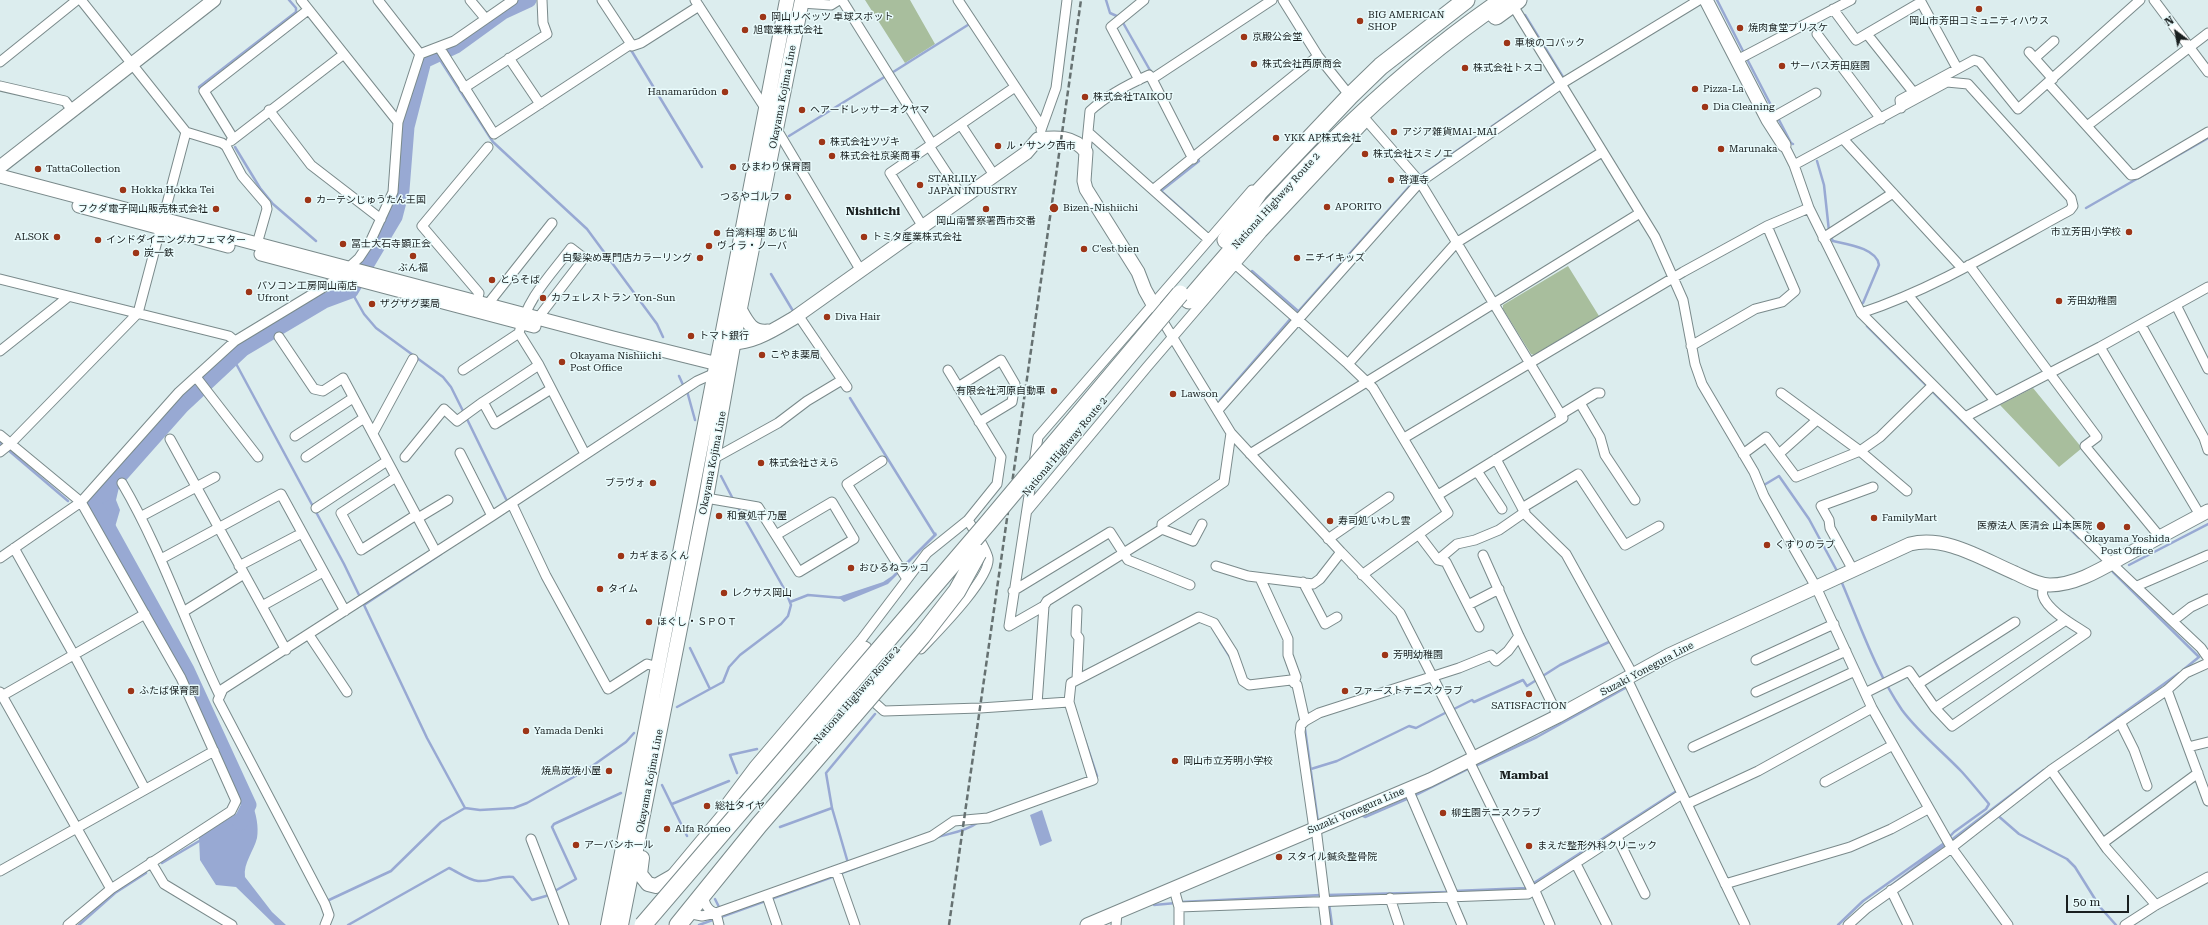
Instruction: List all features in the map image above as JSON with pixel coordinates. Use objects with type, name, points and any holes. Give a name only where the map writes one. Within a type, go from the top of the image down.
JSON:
[{"type":"highway","points":[[1226,240],[1258,192],[1350,96],[1381,66],[1466,0]]},
{"type":"highway","name":"National Highway Route 2","points":[[658,925],[978,553],[1092,414],[1184,297],[1226,240],[1264,196],[1340,118],[1413,52],[1483,0]]},
{"type":"highway","points":[[1314,159],[1367,121],[1399,92],[1511,1]]},
{"type":"highway","name":"National Highway Route 2","points":[[643,925],[1184,297],[1274,201],[1314,159],[1422,60],[1511,1]]},
{"type":"highway","points":[[635,925],[690,857],[914,592],[959,547],[987,524]]},
{"type":"highway","points":[[674,925],[682,919],[759,825],[922,636],[957,591],[978,553]]},
{"type":"main road","name":"Okayama Kojima Line","points":[[611,924],[640,830],[730,372],[727,343],[766,110],[787,0]]},
{"type":"main road","name":"Okayama Kojima Line","points":[[611,924],[658,667],[716,368],[740,309],[802,1]]},
{"type":"main road","points":[[640,830],[644,853],[640,874],[643,880],[656,886],[677,874]]},
{"type":"street","points":[[0,62],[77,0]]},
{"type":"street","points":[[81,0],[186,132],[222,143],[226,146],[242,176],[266,204],[257,244]]},
{"type":"street","points":[[0,167],[214,0]]},
{"type":"street","points":[[302,0],[308,10],[398,122]]},
{"type":"street","points":[[378,0],[420,54]]},
{"type":"street","points":[[470,0],[485,18]]},
{"type":"street","points":[[420,54],[441,50],[513,0]]},
{"type":"street","points":[[464,88],[546,34],[543,23],[542,0]]},
{"type":"street","points":[[602,0],[630,44]]},
{"type":"street","points":[[802,1],[831,5],[840,0],[963,198]]},
{"type":"street","points":[[958,0],[1015,87],[1040,133],[1072,140],[1086,152]]},
{"type":"street","points":[[727,343],[771,331],[798,315],[1026,153],[1040,133],[1056,88],[1067,0]]},
{"type":"street","points":[[1139,80],[1111,27],[1120,18],[1144,0]]},
{"type":"street","points":[[1154,78],[1272,0]]},
{"type":"street","points":[[1218,410],[1296,317],[1418,180],[1559,81],[1699,0]]},
{"type":"street","points":[[1706,0],[1743,57],[1773,117],[1794,165],[1809,208],[1827,235],[1861,313],[1931,387],[1965,417],[2115,567],[2137,586],[2201,648],[2208,658]]},
{"type":"street","points":[[1743,57],[1851,0]]},
{"type":"street","points":[[1901,108],[1900,100],[1957,68],[1977,60],[2018,109],[2140,0]]},
{"type":"street","points":[[2154,0],[2208,72]]},
{"type":"street","points":[[1044,606],[1009,626],[1013,591],[1038,437],[1154,306],[1208,239],[1307,132],[1350,96],[1318,56],[1287,1]]},
{"type":"street","points":[[1511,1],[1659,246],[1687,315],[1691,346],[1702,384],[1754,472],[1764,496],[1816,587],[1872,708],[1949,844],[2008,925]]},
{"type":"street","points":[[1833,9],[1856,40],[1921,1],[1957,68]]},
{"type":"street","points":[[441,50],[494,134],[630,44],[632,46],[640,42],[697,3],[766,110],[861,271]]},
{"type":"street","points":[[234,138],[204,91],[308,10]]},
{"type":"street","points":[[2087,126],[2208,33]]},
{"type":"street","points":[[1817,34],[1881,119]]},
{"type":"street","points":[[1867,34],[1914,93]]},
{"type":"street","points":[[2054,41],[2032,55],[2050,81],[2087,126],[2131,175],[2138,174],[2208,132]]},
{"type":"street","points":[[226,146],[234,138],[344,54]]},
{"type":"street","points":[[0,558],[81,502],[179,392],[198,379],[235,341],[350,273],[371,240],[393,192],[398,122],[420,54]]},
{"type":"street","points":[[1154,189],[1318,56]]},
{"type":"street","points":[[509,58],[540,104]]},
{"type":"street","points":[[1195,157],[1154,78],[1149,75],[1090,112],[1084,181],[1086,189],[1138,272],[1144,290],[1171,338],[1218,410],[1231,433],[1328,539],[1400,612],[1550,925]]},
{"type":"street","points":[[1794,165],[1844,140],[1947,82],[1968,84],[2071,198],[2073,206],[2070,210],[1965,267],[1908,295],[1861,313]]},
{"type":"street","points":[[0,86],[65,101],[72,110]]},
{"type":"street","points":[[922,227],[890,173],[1015,87]]},
{"type":"street","points":[[1773,117],[1816,93]]},
{"type":"street","points":[[270,110],[311,165],[381,219]]},
{"type":"street","points":[[1027,511],[1171,338],[1304,188],[1367,121],[1418,180],[1563,418],[1438,495]]},
{"type":"street","points":[[961,124],[994,175]]},
{"type":"street","points":[[5,448],[138,313],[186,132]]},
{"type":"street","points":[[1088,132],[1154,189],[1208,239]]},
{"type":"street","points":[[1844,140],[1965,267],[2097,437],[2085,446],[2160,537]]},
{"type":"street","points":[[480,305],[479,293],[422,226],[488,147]]},
{"type":"street","points":[[1348,364],[1456,242],[1602,152]]},
{"type":"street","points":[[0,176],[162,223],[350,273],[480,305],[521,323],[716,368]]},
{"type":"street","points":[[0,185],[257,244],[350,273]]},
{"type":"street","points":[[1827,235],[1893,193]]},
{"type":"street","points":[[1404,438],[1673,278],[1767,226],[1809,208]]},
{"type":"street","points":[[1250,454],[1640,213]]},
{"type":"street","points":[[480,305],[552,223]]},
{"type":"street","points":[[1691,346],[1755,309],[1782,302],[1795,291],[1767,226]]},
{"type":"street","points":[[538,318],[584,258],[571,248],[529,302],[521,323],[539,365],[585,454]]},
{"type":"street","points":[[1236,265],[1296,317],[1373,388],[1448,513],[1362,575]]},
{"type":"street","points":[[0,280],[230,336],[235,341]]},
{"type":"street","points":[[1965,417],[2100,347],[2208,287]]},
{"type":"street","points":[[1908,295],[1996,401]]},
{"type":"street","points":[[0,351],[68,297]]},
{"type":"street","points":[[2176,305],[2208,369]]},
{"type":"street","points":[[740,309],[748,324],[753,329],[757,331],[771,331]]},
{"type":"street","points":[[713,459],[778,423],[807,401],[844,384],[798,315]]},
{"type":"street","points":[[463,370],[521,323],[538,318],[730,372]]},
{"type":"street","points":[[2141,324],[2204,438],[2208,450]]},
{"type":"street","points":[[279,337],[314,389],[324,391],[343,378],[436,552]]},
{"type":"street","points":[[2100,347],[2204,513]]},
{"type":"street","points":[[373,433],[413,358]]},
{"type":"street","points":[[958,387],[1001,360],[1015,384],[1012,402],[979,422]]},
{"type":"street","points":[[406,457],[444,409],[457,421],[465,414],[539,365]]},
{"type":"street","points":[[325,925],[329,915],[325,904],[218,700],[223,689],[512,504],[716,368]]},
{"type":"street","points":[[690,857],[722,808],[754,766],[890,605],[903,573],[968,520],[997,484],[1001,457],[948,370]]},
{"type":"street","points":[[198,379],[258,457]]},
{"type":"street","points":[[1743,454],[1766,437],[1780,453],[1796,477],[1860,452],[1880,437],[1931,387]]},
{"type":"street","points":[[483,402],[495,424],[551,389]]},
{"type":"street","points":[[1560,414],[1596,393],[1600,393]]},
{"type":"street","points":[[1780,393],[1860,452],[1908,491]]},
{"type":"street","points":[[295,436],[354,398]]},
{"type":"street","points":[[1580,403],[1600,437],[1605,455],[1635,500]]},
{"type":"street","points":[[306,457],[364,418]]},
{"type":"street","points":[[1780,453],[1817,420]]},
{"type":"street","points":[[1037,704],[1044,606],[1047,601],[1162,528],[1162,524],[1224,482],[1231,433]]},
{"type":"street","points":[[0,435],[5,448],[81,502],[181,678],[236,801],[231,811],[150,862],[111,889],[68,925]]},
{"type":"street","points":[[170,439],[286,650]]},
{"type":"street","points":[[460,453],[492,516]]},
{"type":"street","points":[[1496,459],[1523,510],[1566,554],[1630,677],[1682,794],[1746,925]]},
{"type":"street","points":[[316,508],[387,461]]},
{"type":"street","points":[[882,461],[847,484],[903,573]]},
{"type":"street","points":[[1477,471],[1502,509]]},
{"type":"street","points":[[1438,560],[1457,544],[1475,540],[1499,530],[1523,510],[1578,474],[1625,545],[1659,526]]},
{"type":"street","points":[[142,516],[215,477]]},
{"type":"street","points":[[396,477],[341,513],[361,550],[417,516],[448,500]]},
{"type":"street","points":[[122,483],[142,516],[182,612],[220,696]]},
{"type":"street","points":[[1853,570],[1830,528],[1829,520],[1822,506],[1873,487]]},
{"type":"street","points":[[161,559],[280,494],[344,611]]},
{"type":"street","points":[[1328,539],[1389,497]]},
{"type":"street","points":[[706,498],[758,507],[799,572],[854,539],[832,502],[776,535]]},
{"type":"street","points":[[512,504],[546,576],[608,689],[647,664],[658,667]]},
{"type":"street","name":"Suzaki Yonegura Line","points":[[1087,925],[1116,919],[1177,900],[1315,828],[1411,794],[1472,763],[1669,655],[1910,544],[1922,541],[1935,542],[1958,548],[2032,581],[2044,584],[2062,584],[2076,581],[2115,567],[2160,537],[2204,513]]},
{"type":"street","points":[[759,825],[772,818],[802,788],[874,702],[969,595],[986,573],[988,558],[968,520]]},
{"type":"street","points":[[1162,528],[1193,541],[1202,524]]},
{"type":"street","points":[[1013,591],[1110,532],[1128,560],[1190,585]]},
{"type":"street","points":[[182,612],[242,570],[302,533]]},
{"type":"street","points":[[1419,535],[1438,560],[1446,562],[1479,627]]},
{"type":"street","points":[[14,548],[74,655],[145,789]]},
{"type":"street","points":[[1216,566],[1248,576],[1313,584],[1320,580],[1341,552]]},
{"type":"street","points":[[1483,555],[1519,636],[1558,716]]},
{"type":"street","points":[[2137,586],[2208,555]]},
{"type":"street","points":[[262,606],[323,572]]},
{"type":"street","points":[[1260,578],[1288,639],[1288,654],[1296,677],[1294,683]]},
{"type":"street","points":[[1303,582],[1325,624],[1337,617]]},
{"type":"street","points":[[1865,693],[1909,672],[1935,708],[1952,726],[2086,633],[2066,620],[2045,600],[2043,596],[2044,584]]},
{"type":"street","points":[[1468,605],[1499,589]]},
{"type":"street","points":[[2173,621],[2191,607],[2208,599]]},
{"type":"street","points":[[1077,610],[1076,634],[1079,638],[1077,680]]},
{"type":"street","points":[[111,889],[78,828],[1,695],[144,614]]},
{"type":"street","points":[[682,919],[702,916],[719,916],[837,874],[932,836],[954,821],[988,818],[1093,780],[1069,702],[1071,683],[1203,619],[1214,623],[1233,653],[1243,681],[1249,685],[1291,680],[1297,685],[1304,722],[1300,732],[1326,899],[1326,925]]},
{"type":"street","points":[[1935,708],[2066,620]]},
{"type":"street","points":[[1918,684],[2014,622]]},
{"type":"street","points":[[1756,660],[1834,624]]},
{"type":"street","points":[[309,634],[347,692]]},
{"type":"street","points":[[1304,722],[1319,713],[1459,668],[1491,655],[1496,660],[1508,651],[1519,636]]},
{"type":"street","points":[[861,640],[900,673]]},
{"type":"street","points":[[1756,692],[1846,651]]},
{"type":"street","points":[[1848,925],[1949,844],[1995,813],[2051,770],[2166,690],[2186,673],[2208,663]]},
{"type":"street","points":[[1693,747],[1855,671]]},
{"type":"street","points":[[2166,690],[2208,801]]},
{"type":"street","points":[[874,702],[884,711],[980,708],[1069,702]]},
{"type":"street","points":[[1687,804],[1758,771],[1872,708]]},
{"type":"street","points":[[2120,722],[2134,750],[2147,786]]},
{"type":"street","points":[[2188,747],[2208,742]]},
{"type":"street","points":[[1825,782],[1892,745]]},
{"type":"street","points":[[1,869],[78,828],[214,751]]},
{"type":"street","points":[[2051,770],[2103,843],[2155,903]]},
{"type":"street","points":[[2103,843],[2198,773]]},
{"type":"street","points":[[1411,794],[1453,894],[1462,925]]},
{"type":"street","points":[[1179,925],[1177,900],[1390,898],[1453,894],[1528,894],[1532,889],[1576,864],[1682,794]]},
{"type":"street","points":[[1725,884],[1850,847],[1891,829],[1928,809]]},
{"type":"street","points":[[1617,837],[1645,894]]},
{"type":"street","points":[[531,838],[564,925]]},
{"type":"street","points":[[150,862],[164,884],[232,925]]},
{"type":"street","points":[[1576,864],[1606,925]]},
{"type":"street","points":[[837,874],[855,925]]},
{"type":"street","points":[[2125,925],[2155,903],[2208,877]]},
{"type":"street","points":[[1890,890],[1908,925]]},
{"type":"street","points":[[704,892],[703,898],[708,908],[719,916]]},
{"type":"street","points":[[1390,898],[1399,925]]},
{"type":"street","points":[[768,899],[777,925]]},
{"type":"green space","points":[[865,0],[910,0],[935,44],[905,63]]},
{"type":"green space","points":[[1568,266],[1599,316],[1534,355],[1531,354],[1503,309],[1503,305]]},
{"type":"green space","points":[[2033,388],[2082,448],[2059,467],[2000,405]]},
{"type":"water","points":[[112,476],[120,483],[116,500],[120,510],[115,527],[103,535],[88,508],[88,501]]},
{"type":"water","points":[[936,532],[937,535],[888,584],[844,602],[838,597],[883,582],[892,576]]},
{"type":"water","points":[[252,804],[257,820],[258,834],[256,843],[247,862],[245,877],[272,912],[286,925],[275,925],[236,887],[216,885],[200,860],[199,837]]},
{"type":"water","points":[[1042,810],[1052,841],[1040,846],[1030,815]]},
{"type":"waterway","points":[[201,91],[199,87],[296,12],[296,8],[289,0]]},
{"type":"waterway","points":[[103,495],[182,406],[243,349],[324,301],[351,291],[395,217],[402,190],[407,127],[424,61],[456,46],[503,12],[529,0]]},
{"type":"waterway","points":[[1106,0],[1110,13],[1119,17]]},
{"type":"waterway","points":[[1717,0],[1744,53]]},
{"type":"waterway","points":[[1419,177],[1563,77],[1525,15]]},
{"type":"waterway","points":[[1122,21],[1151,72]]},
{"type":"waterway","points":[[890,74],[971,23]]},
{"type":"waterway","points":[[631,50],[702,167]]},
{"type":"waterway","points":[[437,55],[493,142],[587,229],[657,324],[663,337]]},
{"type":"waterway","points":[[1746,57],[1775,113]]},
{"type":"waterway","points":[[789,136],[886,76]]},
{"type":"waterway","points":[[1778,118],[1791,143],[1793,144]]},
{"type":"waterway","points":[[2086,208],[2208,138]]},
{"type":"waterway","points":[[235,147],[260,188],[273,204],[316,241]]},
{"type":"waterway","points":[[1197,157],[1199,161],[1161,191],[1198,224]]},
{"type":"waterway","points":[[1817,161],[1824,185],[1829,231]]},
{"type":"waterway","points":[[1296,314],[1415,180]]},
{"type":"waterway","points":[[1830,236],[1833,241],[1853,245],[1873,254],[1877,259],[1879,265],[1863,303]]},
{"type":"waterway","points":[[1252,271],[1298,311]]},
{"type":"waterway","points":[[771,274],[793,311]]},
{"type":"waterway","points":[[351,291],[364,314],[376,328],[443,377],[451,387],[464,413]]},
{"type":"waterway","points":[[1220,400],[1292,317]]},
{"type":"waterway","points":[[1867,326],[2079,538]]},
{"type":"waterway","points":[[233,358],[344,564],[360,597]]},
{"type":"waterway","points":[[679,376],[684,387]]},
{"type":"waterway","points":[[687,391],[695,420]]},
{"type":"waterway","points":[[850,398],[935,535]]},
{"type":"waterway","points":[[466,417],[506,499]]},
{"type":"waterway","points":[[0,443],[68,501]]},
{"type":"waterway","points":[[721,476],[733,499]]},
{"type":"waterway","points":[[1764,485],[1779,476],[1809,519],[1837,571]]},
{"type":"waterway","points":[[88,504],[95,505],[103,518],[187,670],[249,805],[240,823]]},
{"type":"waterway","points":[[710,689],[723,682],[729,667],[740,655],[781,624],[788,616],[791,605],[786,592],[739,509]]},
{"type":"waterway","points":[[2129,565],[2208,524]]},
{"type":"waterway","points":[[441,554],[364,605],[427,738],[465,808]]},
{"type":"waterway","points":[[2113,572],[2199,657],[2183,670]]},
{"type":"waterway","points":[[1838,925],[1863,901],[1943,844],[1954,832],[1986,809],[1989,804],[1962,772],[1923,734],[1902,710],[1876,664],[1842,583]]},
{"type":"waterway","points":[[790,602],[808,595],[843,598]]},
{"type":"waterway","points":[[1220,641],[1230,657]]},
{"type":"waterway","points":[[1454,709],[1472,700],[1474,702],[1523,680],[1527,686],[1560,665],[1611,641]]},
{"type":"waterway","points":[[677,707],[710,689],[690,648]]},
{"type":"waterway","points":[[2089,738],[2179,673]]},
{"type":"waterway","points":[[1475,766],[1537,737],[1627,687]]},
{"type":"waterway","points":[[1311,769],[1337,761],[1409,726],[1416,728],[1445,713]]},
{"type":"waterway","points":[[780,827],[832,808],[826,773],[875,714]]},
{"type":"waterway","points":[[1305,729],[1318,822]]},
{"type":"waterway","points":[[329,900],[391,871],[441,822],[465,808],[480,810],[514,808],[527,803],[588,769],[626,742],[634,733]]},
{"type":"waterway","points":[[1085,740],[1097,776]]},
{"type":"waterway","points":[[737,773],[730,755],[757,749]]},
{"type":"waterway","points":[[1414,796],[1470,768]]},
{"type":"waterway","points":[[1889,887],[2044,770]]},
{"type":"waterway","points":[[672,804],[729,781]]},
{"type":"waterway","points":[[662,785],[687,836]]},
{"type":"waterway","points":[[1454,891],[1526,888],[1675,792]]},
{"type":"waterway","points":[[348,925],[449,868],[467,878],[478,881],[513,877],[532,900],[546,896],[576,879],[552,827],[554,824],[621,793]]},
{"type":"waterway","points":[[1363,816],[1365,817],[1409,798]]},
{"type":"waterway","points":[[832,808],[848,863]]},
{"type":"waterway","points":[[1343,810],[1352,808]]},
{"type":"waterway","points":[[1996,814],[2019,834],[2067,859],[2075,867],[2100,907],[2116,925]]},
{"type":"waterway","points":[[935,838],[962,830],[977,823]]},
{"type":"waterway","points":[[162,863],[201,840]]},
{"type":"waterway","points":[[839,874],[863,865]]},
{"type":"waterway","points":[[79,925],[115,893],[146,873]]},
{"type":"waterway","points":[[699,925],[835,876]]},
{"type":"waterway","points":[[1326,895],[1449,892]]},
{"type":"waterway","points":[[1181,902],[1321,895]]},
{"type":"waterway","points":[[715,899],[720,909]]},
{"type":"waterway","points":[[1154,905],[1176,903]]},
{"type":"waterway","points":[[1329,903],[1332,925]]},
{"type":"railway","points":[[949,925],[1081,0]]},
{"type":"place","name":"岡山市芳田コミュニティハウス","points":[[1979,9]]},
{"type":"place","name":"岡山リベッツ 卓球スポット","points":[[763,17]]},
{"type":"place","name":"BIG AMERICAN SHOP","points":[[1360,21]]},
{"type":"place","name":"焼肉食堂ブリスケ","points":[[1740,28]]},
{"type":"place","name":"旭電業株式会社","points":[[745,30]]},
{"type":"place","name":"京殿公会堂","points":[[1244,37]]},
{"type":"place","name":"車検のコバック","points":[[1507,43]]},
{"type":"place","name":"株式会社西原商会","points":[[1254,64]]},
{"type":"place","name":"サーパス芳田庭園","points":[[1782,66]]},
{"type":"place","name":"株式会社トスコ","points":[[1465,68]]},
{"type":"place","name":"Pizza-La","points":[[1695,89]]},
{"type":"place","name":"Hanamarūdon","points":[[725,92]]},
{"type":"place","name":"株式会社TAIKOU","points":[[1085,97]]},
{"type":"place","name":"Dia Cleaning","points":[[1705,107]]},
{"type":"place","name":"ヘアードレッサーオクヤマ","points":[[802,110]]},
{"type":"place","name":"アジア雑貨MAI-MAI","points":[[1394,132]]},
{"type":"place","name":"YKK AP株式会社","points":[[1276,138]]},
{"type":"place","name":"株式会社ツヅキ","points":[[822,142]]},
{"type":"place","name":"ル・サンク西市","points":[[998,146]]},
{"type":"place","name":"Marunaka","points":[[1721,149]]},
{"type":"place","name":"株式会社スミノエ","points":[[1365,154]]},
{"type":"place","name":"株式会社京楽商事","points":[[832,156]]},
{"type":"place","name":"ひまわり保育園","points":[[733,167]]},
{"type":"place","name":"TattaCollection","points":[[38,169]]},
{"type":"place","name":"啓運寺","points":[[1391,180]]},
{"type":"place","name":"STARLILY JAPAN INDUSTRY","points":[[920,185]]},
{"type":"place","name":"Hokka Hokka Tei","points":[[123,190]]},
{"type":"place","name":"つるやゴルフ","points":[[788,197]]},
{"type":"place","name":"カーテンじゅうたん王国","points":[[308,200]]},
{"type":"place","name":"APORITO","points":[[1327,207]]},
{"type":"place","name":"Bizen-Nishiichi","points":[[1054,208]]},
{"type":"place","name":"フクダ電子岡山販売株式会社","points":[[216,209]]},
{"type":"place","name":"岡山南警察署西市交番","points":[[986,209]]},
{"type":"place","name":"市立芳田小学校","points":[[2129,232]]},
{"type":"place","name":"台湾料理 あじ仙","points":[[717,233]]},
{"type":"place","name":"ALSOK","points":[[57,237]]},
{"type":"place","name":"トミタ産業株式会社","points":[[864,237]]},
{"type":"place","name":"インドダイニングカフェマター","points":[[98,240]]},
{"type":"place","name":"冨士大石寺顕正会","points":[[343,244]]},
{"type":"place","name":"ヴィラ・ノーバ","points":[[709,246]]},
{"type":"place","name":"C'est bien","points":[[1084,249]]},
{"type":"place","name":"炭一鉄","points":[[136,253]]},
{"type":"place","name":"ぶん福","points":[[413,256]]},
{"type":"place","name":"白髪染め専門店カラーリング","points":[[700,258]]},
{"type":"place","name":"ニチイキッズ","points":[[1297,258]]},
{"type":"place","name":"とらそば","points":[[492,280]]},
{"type":"place","name":"パソコン工房岡山南店 Ufront","points":[[249,292]]},
{"type":"place","name":"カフェレストラン Yon-Sun","points":[[543,298]]},
{"type":"place","name":"芳田幼稚園","points":[[2059,301]]},
{"type":"place","name":"ザグザグ薬局","points":[[372,304]]},
{"type":"place","name":"Diva Hair","points":[[827,317]]},
{"type":"place","name":"トマト銀行","points":[[691,336]]},
{"type":"place","name":"こやま薬局","points":[[762,355]]},
{"type":"place","name":"Okayama Nishiichi Post Office","points":[[562,362]]},
{"type":"place","name":"有限会社河原自動車","points":[[1054,391]]},
{"type":"place","name":"Lawson","points":[[1173,394]]},
{"type":"place","name":"株式会社さえら","points":[[761,463]]},
{"type":"place","name":"ブラヴォ","points":[[653,483]]},
{"type":"place","name":"和食処千乃屋","points":[[719,516]]},
{"type":"place","name":"FamilyMart","points":[[1874,518]]},
{"type":"place","name":"寿司処 いわし雲","points":[[1330,521]]},
{"type":"place","name":"医療法人 医清会 山本医院","points":[[2101,526]]},
{"type":"place","name":"Okayama Yoshida Post Office","points":[[2127,527]]},
{"type":"place","name":"くすりのラブ","points":[[1767,545]]},
{"type":"place","name":"カギまるくん","points":[[621,556]]},
{"type":"place","name":"おひるねラッコ","points":[[851,568]]},
{"type":"place","name":"タイム","points":[[600,589]]},
{"type":"place","name":"レクサス岡山","points":[[724,593]]},
{"type":"place","name":"ほぐし・ＳＰＯＴ","points":[[649,622]]},
{"type":"place","name":"芳明幼稚園","points":[[1385,655]]},
{"type":"place","name":"ふたば保育園","points":[[131,691]]},
{"type":"place","name":"ファーストテニスクラブ","points":[[1345,691]]},
{"type":"place","name":"SATISFACTION","points":[[1529,694]]},
{"type":"place","name":"Yamada Denki","points":[[526,731]]},
{"type":"place","name":"岡山市立芳明小学校","points":[[1175,761]]},
{"type":"place","name":"焼鳥炭焼小屋","points":[[609,771]]},
{"type":"place","name":"総社タイヤ","points":[[707,806]]},
{"type":"place","name":"柳生園テニスクラブ","points":[[1443,813]]},
{"type":"place","name":"Alfa Romeo","points":[[667,829]]},
{"type":"place","name":"アーバンホール","points":[[576,845]]},
{"type":"place","name":"まえだ整形外科クリニック","points":[[1529,846]]},
{"type":"place","name":"スタイル鍼灸整骨院","points":[[1279,857]]},
{"type":"district","name":"Nishiichi","points":[[873,211]]},
{"type":"district","name":"Mambai","points":[[1524,775]]}]
